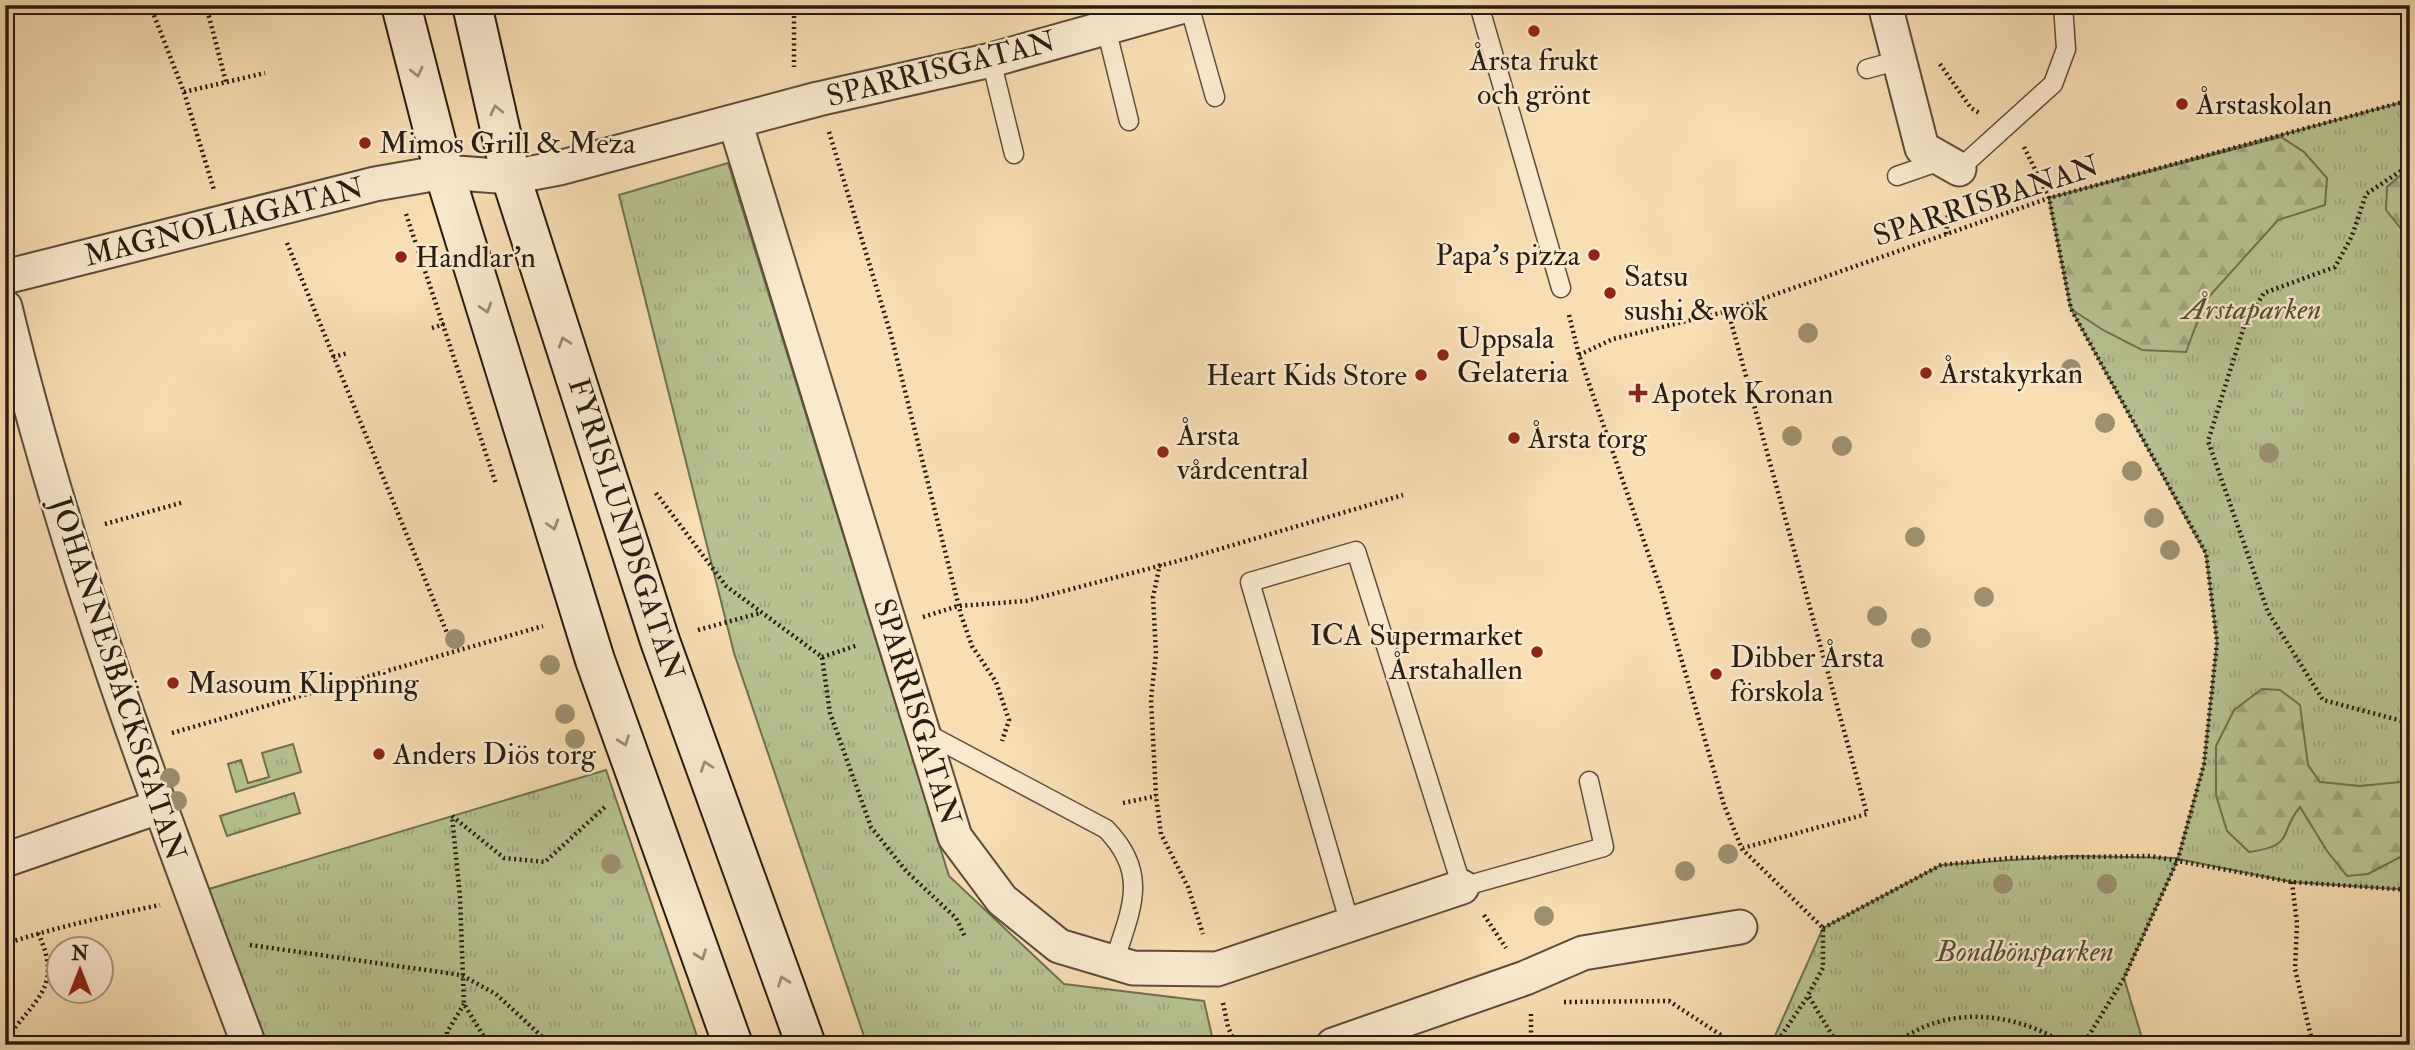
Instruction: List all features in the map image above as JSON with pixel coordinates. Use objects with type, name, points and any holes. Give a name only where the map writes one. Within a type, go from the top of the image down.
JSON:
[{"type":"main road","points":[[401,5],[444,172],[595,660],[733,1045]]},
{"type":"main road","name":"FYRISLUNDSGATAN","points":[[472,5],[511,177],[660,641],[806,1045]]},
{"type":"street","name":"SPARRISGATAN","points":[[511,177],[559,168],[818,99],[991,60],[1188,5]]},
{"type":"street","points":[[1885,5],[1922,148],[1951,164]]},
{"type":"street","name":"SPARRISGATAN","points":[[735,122],[956,837],[1002,900],[1059,946],[1133,968],[1217,969],[1462,887]]},
{"type":"street","name":"MAGNOLIAGATAN","points":[[5,277],[375,184],[444,172],[511,177]]},
{"type":"street","name":"JOHANNESBÄCKSGATAN","points":[[5,307],[24,387],[83,582],[158,807],[249,1045]]},
{"type":"street","points":[[5,860],[158,807]]},
{"type":"street","points":[[1333,1045],[1525,978],[1583,953],[1740,927]]},
{"type":"lane","points":[[1188,5],[1214,97]]},
{"type":"lane","points":[[1479,5],[1561,288]]},
{"type":"lane","points":[[1897,176],[1951,164],[2004,132],[2053,84],[2067,49],[2063,5]]},
{"type":"lane","points":[[1105,28],[1129,121]]},
{"type":"lane","points":[[991,60],[1014,154]]},
{"type":"lane","points":[[1867,69],[1899,60]]},
{"type":"lane","points":[[1350,924],[1250,582],[1356,551],[1462,887],[1604,847],[1589,781]]},
{"type":"lane","points":[[922,731],[1105,829],[1123,847],[1135,886],[1133,906],[1114,962]]},
{"type":"path","points":[[150,5],[184,92],[224,223]]},
{"type":"path","points":[[153,13],[196,5]]},
{"type":"path","points":[[206,5],[226,82]]},
{"type":"path","points":[[794,5],[794,69]]},
{"type":"path","points":[[1939,62],[1972,108],[2027,150],[2049,198],[2071,309],[2206,554],[2217,642],[2204,764],[2178,859],[2124,978],[2084,1045]]},
{"type":"path","points":[[184,92],[265,73]]},
{"type":"path","points":[[818,99],[891,335],[958,606],[972,646],[996,682],[1009,720],[1002,742]]},
{"type":"path","name":"SPARRISBANAN","points":[[1579,355],[1613,339],[1728,312],[2049,198],[2410,100]]},
{"type":"path","points":[[2410,165],[2366,194],[2352,236],[2335,267],[2264,293],[2245,323],[2208,441],[2268,612],[2323,700],[2410,723]]},
{"type":"path","points":[[402,205],[499,494]]},
{"type":"path","points":[[292,237],[285,239],[454,650]]},
{"type":"path","points":[[1561,288],[1579,355],[1662,593],[1724,804],[1742,849],[1823,928],[1823,968],[1775,1045]]},
{"type":"path","points":[[1728,312],[1867,814],[1742,849]]},
{"type":"path","points":[[432,328],[444,324]]},
{"type":"path","points":[[333,357],[348,353]]},
{"type":"path","points":[[652,489],[726,586],[822,657],[830,713],[871,827],[906,871],[956,918],[965,937]]},
{"type":"path","points":[[822,657],[874,639],[890,627],[958,606],[1026,601],[1403,495]]},
{"type":"path","points":[[105,524],[184,502]]},
{"type":"path","points":[[101,510],[108,536]]},
{"type":"path","points":[[1160,564],[1153,597],[1156,654],[1151,699],[1156,796],[1161,834],[1188,887],[1217,969],[1228,1027],[1236,1045]]},
{"type":"path","points":[[164,736],[542,625],[546,636]]},
{"type":"path","points":[[1114,799],[1124,804],[1156,796]]},
{"type":"path","points":[[489,1045],[464,1004],[460,897],[452,816],[504,858],[545,862],[609,803]]},
{"type":"path","points":[[1823,928],[1941,865],[2072,856],[2178,859],[2292,882],[2410,890]]},
{"type":"path","points":[[2292,882],[2297,924],[2295,969],[2313,1045]]},
{"type":"path","points":[[1462,887],[1485,915],[1525,978]]},
{"type":"path","points":[[5,944],[38,933],[178,901],[202,920],[256,948],[461,975],[496,994],[551,1045]]},
{"type":"path","points":[[5,1041],[39,1001],[45,984],[50,964],[38,933]]},
{"type":"path","points":[[1808,995],[1838,1045]]},
{"type":"path","points":[[1557,1002],[1669,1001],[1735,1045]]},
{"type":"path","points":[[447,1045],[447,1032],[464,1004]]},
{"type":"path","points":[[1894,1045],[1922,1029],[1963,1016],[2022,1022],[2067,1045]]},
{"type":"green space","name":"Årstaparken","points":[[2410,100],[2410,890],[2292,882],[2178,859],[2124,978],[2144,1045],[1771,1045],[1823,928],[1941,865],[2072,856],[2178,858],[2204,764],[2217,642],[2206,554],[2071,309],[2049,198]]},
{"type":"green space","points":[[2281,137],[2304,152],[2327,178],[2325,205],[2278,220],[2205,301],[2186,352],[2142,350],[2103,330],[2071,309],[2049,198]]},
{"type":"green space","points":[[728,163],[949,876],[1064,984],[1204,1001],[1214,1045],[867,1045],[734,653],[619,195]]},
{"type":"green space","points":[[2402,174],[2410,174],[2410,240],[2386,210],[2387,187]]},
{"type":"green space","points":[[2262,689],[2280,690],[2300,705],[2308,765],[2320,782],[2360,786],[2410,781],[2410,852],[2368,874],[2347,876],[2327,851],[2300,807],[2284,837],[2274,846],[2249,852],[2227,831],[2216,795],[2216,746],[2234,710]]},
{"type":"green space","points":[[293,744],[301,772],[236,792],[228,764],[241,760],[248,783],[269,777],[262,753]]},
{"type":"green space","points":[[606,770],[700,1045],[266,1045],[221,930],[209,889]]},
{"type":"green space","points":[[294,793],[300,813],[227,836],[220,816]]},
{"type":"place","name":"Årsta frukt och grönt","points":[[1534,31]]},
{"type":"place","name":"Årstaskolan","points":[[2182,104]]},
{"type":"place","name":"Mimos Grill & Meza","points":[[365,143]]},
{"type":"place","name":"Papa's pizza","points":[[1594,255]]},
{"type":"place","name":"Handlar'n","points":[[401,257]]},
{"type":"place","name":"Satsu sushi & wok","points":[[1610,293]]},
{"type":"place","name":"Uppsala Gelateria","points":[[1443,355]]},
{"type":"place","name":"Årstakyrkan","points":[[1926,373]]},
{"type":"place","name":"Heart Kids Store","points":[[1421,375]]},
{"type":"place","name":"Apotek Kronan","points":[[1638,393]]},
{"type":"place","name":"Årsta torg","points":[[1514,438]]},
{"type":"place","name":"Årsta vårdcentral","points":[[1163,452]]},
{"type":"place","name":"ICA Supermarket Årstahallen","points":[[1537,652]]},
{"type":"place","name":"Dibber Årsta förskola","points":[[1716,674]]},
{"type":"place","name":"Masoum Klippning","points":[[173,683]]},
{"type":"place","name":"Anders Diös torg","points":[[379,754]]},
{"type":"park label","name":"Bondbönsparken","points":[[2025,951]]}]
